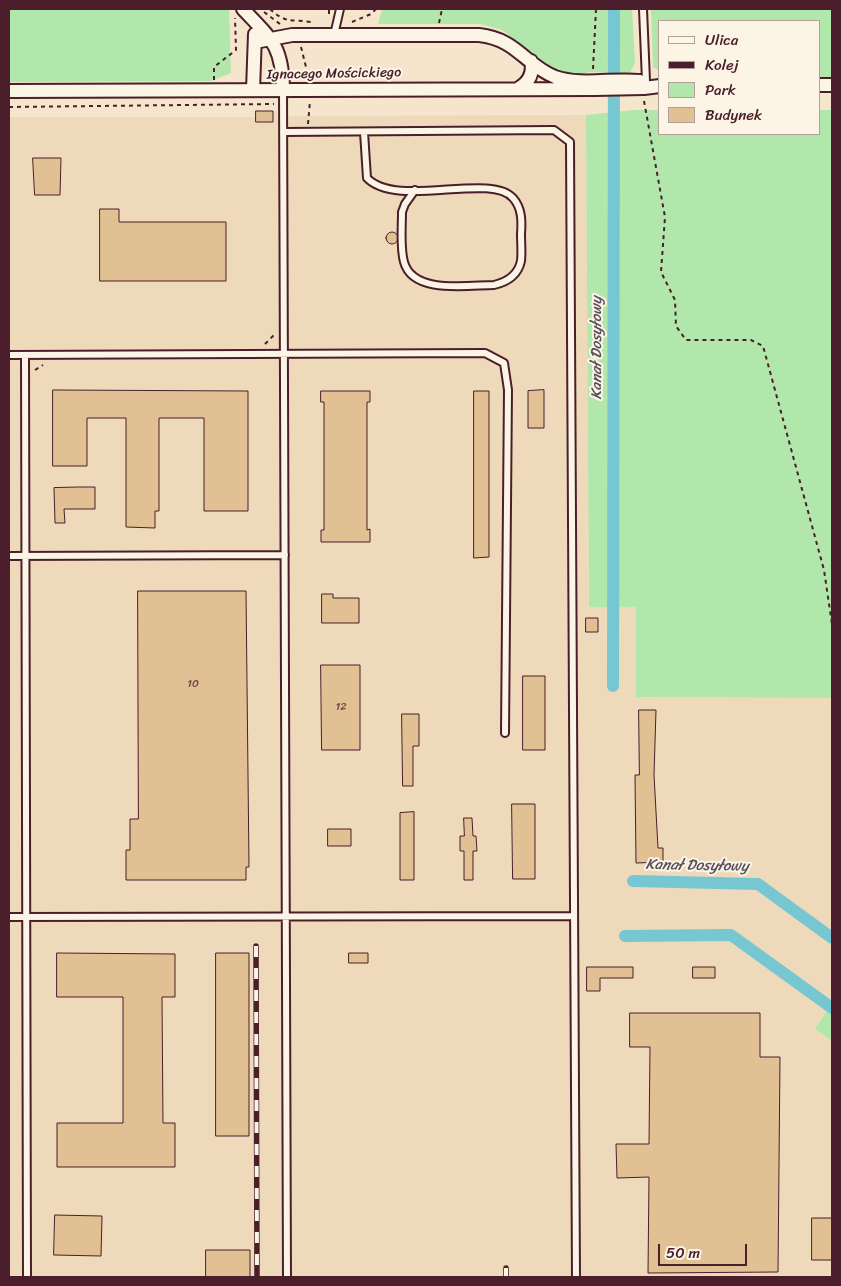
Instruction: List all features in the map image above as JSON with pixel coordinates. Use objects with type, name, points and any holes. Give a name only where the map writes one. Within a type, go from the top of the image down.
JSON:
[{"type":"street","points":[[239,13],[256,22],[271,38],[280,53],[283,88]]},
{"type":"street","points":[[252,90],[256,22]]},
{"type":"street","name":"Ignacego Mościckiego","points":[[255,42],[292,35],[334,31],[486,36],[504,41],[531,61],[560,78],[594,83]]},
{"type":"street","points":[[518,88],[529,79],[532,73],[531,61]]},
{"type":"street","name":"Ignacego Mościckiego","points":[[9,91],[518,88],[594,83],[658,85]]},
{"type":"lane","points":[[334,31],[340,9]]},
{"type":"lane","points":[[638,84],[643,9]]},
{"type":"lane","points":[[283,88],[287,1277]]},
{"type":"lane","points":[[283,132],[554,130],[570,142],[576,1277]]},
{"type":"lane","points":[[364,132],[367,178],[375,186],[392,190],[494,189],[512,196],[521,214],[522,226],[521,260],[512,277],[505,282],[494,285],[430,285],[416,279],[404,263],[402,212],[404,204],[415,190]]},
{"type":"lane","points":[[9,355],[485,353],[504,364],[508,390],[505,733]]},
{"type":"lane","points":[[25,355],[27,1277]]},
{"type":"lane","points":[[9,556],[285,555]]},
{"type":"lane","points":[[9,917],[574,916]]},
{"type":"path","points":[[260,9],[299,42],[310,88],[310,116]]},
{"type":"path","points":[[270,9],[280,18],[287,21],[310,22],[314,27]]},
{"type":"path","points":[[329,9],[323,27],[334,31],[370,14],[376,9]]},
{"type":"path","points":[[594,83],[596,9]]},
{"type":"path","points":[[214,84],[214,67],[236,50],[239,13]]},
{"type":"path","points":[[638,84],[665,217],[661,272],[675,300],[676,326],[686,340],[751,340],[763,346],[824,570],[832,624]]},
{"type":"path","points":[[9,107],[282,103]]},
{"type":"shaded area","points":[[256,110],[277,111],[277,116],[586,115],[589,606],[636,607],[636,697],[832,698],[832,1003],[815,1029],[832,1041],[832,1277],[9,1277],[9,117],[255,117]]},
{"type":"green space","points":[[9,9],[229,9],[231,73],[211,81],[9,82]]},
{"type":"green space","points":[[382,9],[632,9],[635,63],[630,73],[589,72],[574,76],[557,71],[502,30],[480,24],[378,24]]},
{"type":"green space","points":[[651,9],[832,9],[832,77],[821,77],[821,20],[658,20],[658,70],[653,67]]},
{"type":"green space","points":[[634,110],[658,110],[658,135],[821,135],[821,110],[832,110],[832,698],[636,697],[636,607],[589,607],[586,115]]},
{"type":"green space","points":[[832,1003],[832,1041],[815,1029]]},
{"type":"building","points":[[256,111],[273,111],[273,122],[256,122]]},
{"type":"building","points":[[33,158],[61,158],[60,195],[35,195]]},
{"type":"building","points":[[100,209],[119,209],[119,222],[226,222],[226,281],[100,281]]},
{"type":"building","points":[[392,232],[398,238],[392,244],[386,238]]},
{"type":"building","points":[[53,390],[248,391],[248,511],[204,511],[204,418],[159,418],[159,511],[155,511],[155,528],[126,527],[126,418],[87,418],[87,466],[53,466]]},
{"type":"building","points":[[544,390],[544,428],[528,428],[528,391]]},
{"type":"building","points":[[321,391],[370,391],[370,402],[367,402],[367,530],[370,529],[370,542],[321,542],[321,530],[324,530],[324,402],[321,402]]},
{"type":"building","points":[[474,391],[489,391],[489,557],[474,558]]},
{"type":"building","points":[[95,487],[95,509],[64,509],[65,523],[55,523],[54,488]]},
{"type":"building","points":[[138,591],[246,591],[249,867],[246,867],[246,880],[126,880],[126,850],[130,850],[130,819],[138,819]]},
{"type":"building","points":[[322,594],[333,594],[333,598],[359,598],[359,623],[322,623]]},
{"type":"building","points":[[586,618],[598,618],[598,632],[586,632]]},
{"type":"building","points":[[321,665],[360,665],[360,750],[322,750]]},
{"type":"building","points":[[523,676],[545,676],[545,750],[523,750]]},
{"type":"building","points":[[639,710],[656,710],[654,775],[658,848],[663,848],[663,862],[636,863],[635,775],[639,775]]},
{"type":"building","points":[[402,714],[419,714],[419,746],[413,746],[413,786],[403,786]]},
{"type":"building","points":[[512,804],[535,804],[535,879],[513,879]]},
{"type":"building","points":[[414,812],[414,880],[400,880],[400,813]]},
{"type":"building","points":[[464,818],[472,818],[473,836],[476,836],[477,851],[473,851],[473,880],[464,880],[464,851],[460,851],[460,836],[464,836]]},
{"type":"building","points":[[328,829],[351,829],[351,846],[328,846]]},
{"type":"building","points":[[57,953],[175,954],[175,997],[162,997],[163,1123],[175,1123],[175,1167],[57,1167],[57,1123],[123,1123],[123,997],[57,997]]},
{"type":"building","points":[[216,953],[249,953],[249,1136],[216,1136]]},
{"type":"building","points":[[349,953],[368,953],[368,963],[349,963]]},
{"type":"building","points":[[587,967],[633,967],[633,978],[600,978],[600,991],[587,991]]},
{"type":"building","points":[[693,967],[715,967],[715,978],[693,978]]},
{"type":"building","points":[[630,1013],[760,1013],[760,1057],[780,1057],[778,1272],[648,1273],[649,1177],[617,1178],[616,1144],[649,1144],[650,1047],[630,1047]]},
{"type":"building","points":[[55,1215],[102,1216],[101,1256],[54,1255]]},
{"type":"building","points":[[812,1218],[832,1218],[832,1260],[812,1260]]},
{"type":"building","points":[[206,1250],[250,1250],[250,1277],[206,1277]]},
{"type":"waterway","name":"Kanał Dosyłowy","points":[[613,686],[614,9]]},
{"type":"waterway","name":"Kanał Dosyłowy","points":[[633,881],[758,884],[832,938]]},
{"type":"waterway","points":[[625,936],[731,935],[832,1008]]},
{"type":"railway","points":[[256,946],[257,1277]]},
{"type":"railway","points":[[506,1268],[506,1277]]}]
